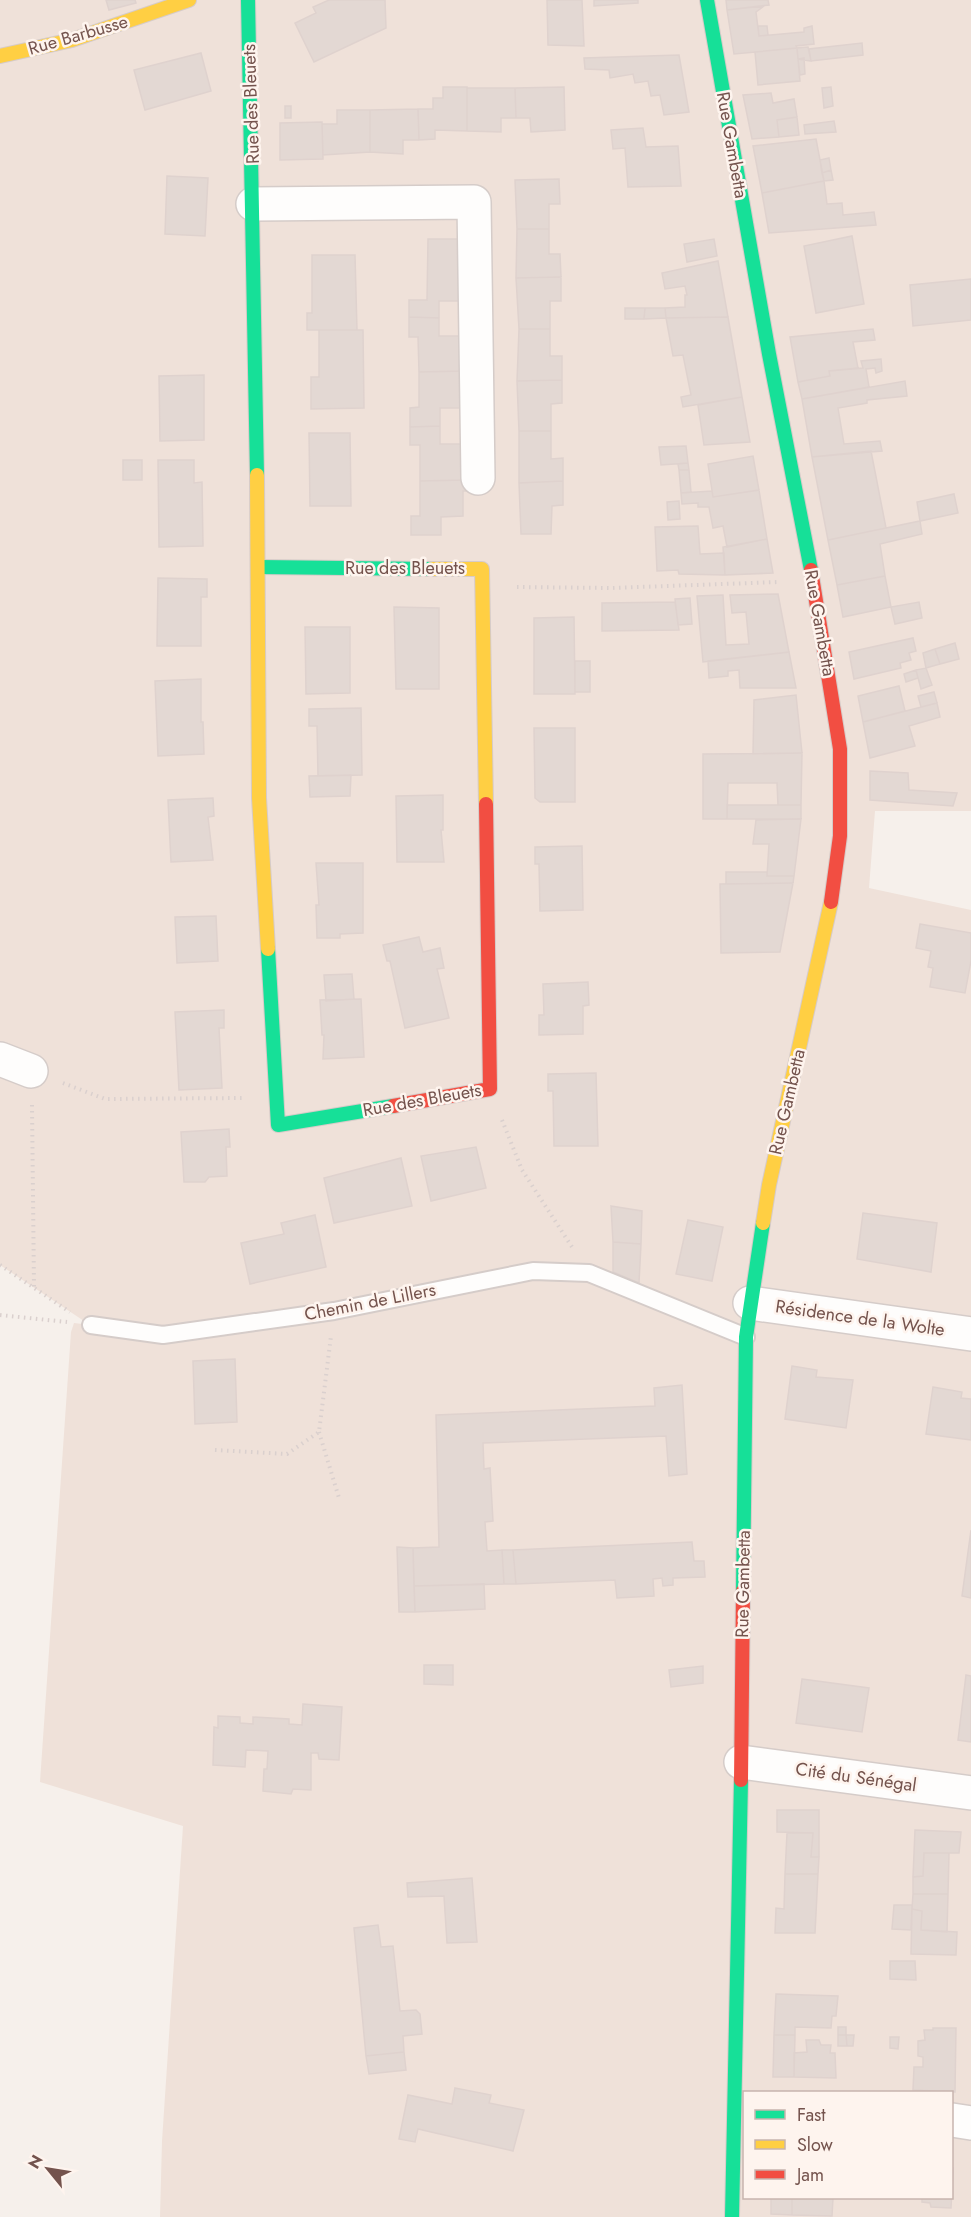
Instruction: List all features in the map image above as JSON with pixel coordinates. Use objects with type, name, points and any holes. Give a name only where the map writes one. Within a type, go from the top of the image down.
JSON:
[{"type":"street","name":"Rue Barbusse","points":[[0,56],[72,40],[189,0]]},
{"type":"street","name":"Rue des Bleuets","points":[[248,0],[259,567],[259,798],[278,1125],[490,1089],[482,569],[259,567]]},
{"type":"street","name":"Rue Gambetta","points":[[707,0],[769,354],[813,581],[840,749],[840,836],[827,927],[769,1185],[746,1337],[739,2097],[732,2217]]},
{"type":"street","points":[[253,204],[474,202],[477,478]]},
{"type":"street","points":[[0,1059],[31,1071]]},
{"type":"street","name":"Résidence de la Wolte","points":[[750,1303],[971,1334]]},
{"type":"street","name":"Cité du Sénégal","points":[[741,1762],[971,1793]]},
{"type":"street","points":[[953,2120],[971,2123]]},
{"type":"lane","name":"Chemin de Lillers","points":[[91,1325],[163,1335],[334,1311],[533,1271],[589,1273],[746,1337]]},
{"type":"path","points":[[483,586],[611,588],[813,581]]},
{"type":"path","points":[[34,1287],[31,1071],[105,1099],[277,1097]]},
{"type":"path","points":[[490,1089],[522,1170],[589,1273]]},
{"type":"path","points":[[0,1265],[91,1325]]},
{"type":"path","points":[[334,1311],[320,1432],[339,1498]]},
{"type":"path","points":[[0,1315],[91,1325]]},
{"type":"path","points":[[215,1450],[287,1454],[320,1432]]},
{"type":"shaded area","points":[[0,0],[971,0],[971,811],[875,811],[869,888],[971,910],[971,2217],[160,2217],[162,2141],[183,1826],[40,1782],[71,1332],[74,1323],[90,1325],[0,1265]]},
{"type":"building","points":[[106,0],[135,0],[136,3],[109,10]]},
{"type":"building","points":[[329,0],[385,0],[386,28],[314,62],[295,23],[316,13],[313,7]]},
{"type":"building","points":[[547,0],[582,0],[584,46],[548,45]]},
{"type":"building","points":[[594,0],[638,0],[638,3],[594,6]]},
{"type":"building","points":[[726,0],[768,0],[769,5],[727,10]]},
{"type":"building","points":[[764,6],[756,12],[759,36],[804,32],[804,28],[812,26],[814,44],[796,46],[797,48],[734,54],[727,10]]},
{"type":"building","points":[[758,26],[767,26],[768,35],[759,36]]},
{"type":"building","points":[[862,43],[863,55],[811,61],[809,49]]},
{"type":"building","points":[[808,47],[811,61],[798,59],[797,48]]},
{"type":"building","points":[[797,48],[800,81],[758,85],[755,52]]},
{"type":"building","points":[[201,53],[211,91],[145,110],[134,70]]},
{"type":"building","points":[[679,55],[689,112],[664,115],[660,95],[651,96],[648,81],[635,83],[633,74],[610,78],[609,70],[585,69],[584,58]]},
{"type":"building","points":[[804,58],[805,74],[800,75],[798,59]]},
{"type":"building","points":[[443,87],[467,87],[467,131],[435,130],[435,139],[419,140],[418,109],[433,109],[433,98],[443,98]]},
{"type":"building","points":[[564,87],[565,130],[531,132],[530,118],[516,118],[515,88]]},
{"type":"building","points":[[831,87],[833,106],[824,108],[822,88]]},
{"type":"building","points":[[467,88],[515,88],[516,118],[501,118],[501,132],[467,131]]},
{"type":"building","points":[[771,93],[773,103],[794,99],[797,117],[777,120],[779,137],[752,139],[743,95]]},
{"type":"building","points":[[285,106],[291,106],[291,118],[285,118]]},
{"type":"building","points":[[418,109],[419,140],[403,140],[403,154],[370,152],[370,110]]},
{"type":"building","points":[[337,110],[370,110],[370,152],[323,155],[322,124],[337,124]]},
{"type":"building","points":[[797,117],[799,135],[779,137],[777,120]]},
{"type":"building","points":[[834,121],[836,132],[805,134],[804,125]]},
{"type":"building","points":[[322,122],[323,159],[280,160],[280,123]]},
{"type":"building","points":[[643,128],[646,147],[678,146],[681,186],[628,187],[625,148],[613,149],[611,130]]},
{"type":"building","points":[[816,139],[824,181],[762,193],[753,146]]},
{"type":"building","points":[[829,158],[831,170],[822,173],[820,160]]},
{"type":"building","points":[[831,170],[833,180],[824,181],[822,173]]},
{"type":"building","points":[[167,176],[208,178],[205,236],[165,234]]},
{"type":"building","points":[[559,179],[560,204],[549,204],[549,229],[517,229],[515,180]]},
{"type":"building","points":[[824,181],[827,204],[842,203],[843,215],[874,212],[876,225],[769,233],[762,193]]},
{"type":"building","points":[[517,229],[549,229],[549,254],[560,254],[561,277],[516,278]]},
{"type":"building","points":[[852,236],[864,304],[816,313],[804,246]]},
{"type":"building","points":[[428,239],[466,239],[462,301],[439,301],[439,318],[409,317],[409,300],[427,300]]},
{"type":"building","points":[[714,239],[717,256],[687,262],[684,244]]},
{"type":"building","points":[[312,255],[355,255],[357,330],[307,330],[307,313],[312,313]]},
{"type":"building","points":[[718,261],[728,317],[666,318],[665,308],[685,307],[685,295],[687,295],[685,286],[665,289],[662,273]]},
{"type":"building","points":[[561,277],[561,301],[550,301],[550,329],[519,329],[516,278]]},
{"type":"building","points":[[971,279],[971,320],[913,326],[910,285]]},
{"type":"building","points":[[625,308],[645,308],[644,319],[625,319]]},
{"type":"building","points":[[645,308],[665,308],[666,318],[644,319]]},
{"type":"building","points":[[409,317],[439,318],[439,336],[461,336],[465,371],[419,372],[418,337],[409,337]]},
{"type":"building","points":[[728,317],[742,397],[683,407],[681,397],[691,395],[683,355],[673,356],[666,318]]},
{"type":"building","points":[[519,329],[550,329],[550,356],[562,356],[562,380],[517,381]]},
{"type":"building","points":[[873,329],[875,340],[853,342],[858,368],[829,371],[830,376],[798,382],[790,337]]},
{"type":"building","points":[[319,330],[363,330],[364,408],[311,409],[311,377],[319,377]]},
{"type":"building","points":[[881,359],[882,371],[876,373],[875,368],[866,369],[869,387],[802,399],[798,382],[830,376],[829,371],[863,368],[861,361]]},
{"type":"building","points":[[465,371],[462,408],[440,408],[440,426],[410,427],[410,408],[419,407],[419,372]]},
{"type":"building","points":[[204,375],[204,440],[160,441],[159,376]]},
{"type":"building","points":[[562,380],[562,403],[551,404],[551,431],[519,431],[517,381]]},
{"type":"building","points":[[905,381],[907,396],[867,400],[867,403],[838,408],[844,444],[880,441],[882,451],[812,457],[802,399]]},
{"type":"building","points":[[742,397],[750,442],[704,445],[698,405]]},
{"type":"building","points":[[440,426],[440,444],[462,444],[466,480],[420,481],[420,445],[410,445],[410,427]]},
{"type":"building","points":[[519,431],[551,431],[551,459],[563,458],[563,481],[519,483]]},
{"type":"building","points":[[309,433],[350,433],[351,506],[310,506]]},
{"type":"building","points":[[686,446],[688,463],[661,465],[659,447]]},
{"type":"building","points":[[871,451],[886,528],[828,540],[812,457]]},
{"type":"building","points":[[753,456],[759,490],[713,497],[708,464]]},
{"type":"building","points":[[123,460],[142,460],[142,480],[123,480]]},
{"type":"building","points":[[158,460],[194,460],[194,483],[202,482],[203,546],[159,547]]},
{"type":"building","points":[[688,463],[689,470],[679,470],[678,464]]},
{"type":"building","points":[[679,470],[689,470],[691,492],[681,493]]},
{"type":"building","points":[[466,480],[466,491],[463,491],[463,516],[441,517],[441,535],[411,535],[411,516],[420,516],[420,481]]},
{"type":"building","points":[[563,481],[563,505],[552,506],[551,534],[521,534],[519,483]]},
{"type":"building","points":[[759,490],[767,539],[727,547],[723,526],[713,528],[709,507],[698,507],[698,503],[682,504],[681,493],[712,491],[713,497]]},
{"type":"building","points":[[954,494],[958,513],[920,521],[917,502]]},
{"type":"building","points":[[679,501],[680,519],[668,520],[667,502]]},
{"type":"building","points":[[920,521],[922,534],[880,544],[885,576],[837,585],[828,540]]},
{"type":"building","points":[[698,526],[700,554],[724,553],[725,575],[679,574],[678,570],[657,571],[655,527]]},
{"type":"building","points":[[767,539],[773,573],[725,575],[723,547]]},
{"type":"building","points":[[885,576],[891,607],[843,617],[837,585]]},
{"type":"building","points":[[158,578],[207,579],[207,597],[201,597],[201,646],[157,646]]},
{"type":"building","points":[[778,594],[789,652],[703,662],[697,596],[723,595],[726,645],[749,644],[746,612],[732,613],[730,595]]},
{"type":"building","points":[[690,598],[692,624],[678,625],[675,599]]},
{"type":"building","points":[[675,602],[679,630],[602,631],[602,603]]},
{"type":"building","points":[[919,602],[922,618],[895,624],[891,607]]},
{"type":"building","points":[[394,607],[439,608],[439,689],[396,689]]},
{"type":"building","points":[[574,617],[575,694],[534,694],[534,618]]},
{"type":"building","points":[[305,627],[350,627],[350,693],[306,694]]},
{"type":"building","points":[[913,638],[916,651],[909,653],[911,660],[900,663],[901,668],[854,679],[849,652]]},
{"type":"building","points":[[955,643],[959,659],[940,664],[935,649]]},
{"type":"building","points":[[935,649],[940,664],[926,668],[923,653]]},
{"type":"building","points":[[789,652],[796,688],[740,688],[739,670],[728,671],[728,676],[709,678],[708,661]]},
{"type":"building","points":[[575,661],[590,661],[590,692],[575,692]]},
{"type":"building","points":[[926,668],[932,685],[921,689],[916,670]]},
{"type":"building","points":[[916,670],[918,678],[906,682],[904,674]]},
{"type":"building","points":[[201,679],[204,754],[158,756],[155,681]]},
{"type":"building","points":[[899,686],[905,711],[863,722],[858,696]]},
{"type":"building","points":[[934,692],[937,703],[921,707],[918,696]]},
{"type":"building","points":[[796,695],[802,753],[753,754],[754,700]]},
{"type":"building","points":[[937,703],[940,717],[909,726],[915,746],[870,758],[863,722]]},
{"type":"building","points":[[361,708],[362,775],[318,776],[317,726],[309,726],[309,709]]},
{"type":"building","points":[[534,728],[575,728],[575,802],[540,802],[535,798]]},
{"type":"building","points":[[802,753],[801,805],[778,805],[777,783],[728,783],[727,819],[703,819],[703,754]]},
{"type":"building","points":[[870,771],[908,773],[909,790],[957,793],[953,806],[870,800]]},
{"type":"building","points":[[351,775],[350,796],[310,797],[309,776]]},
{"type":"building","points":[[443,795],[443,830],[441,830],[444,862],[397,862],[396,796]]},
{"type":"building","points":[[213,798],[214,816],[208,817],[213,860],[171,862],[168,800]]},
{"type":"building","points":[[727,805],[801,805],[801,819],[727,819]]},
{"type":"building","points":[[801,819],[794,876],[767,876],[769,844],[753,844],[756,820]]},
{"type":"building","points":[[582,846],[583,910],[540,911],[539,864],[535,864],[535,847]]},
{"type":"building","points":[[316,863],[363,863],[363,933],[340,934],[340,938],[317,938],[316,905],[319,905]]},
{"type":"building","points":[[726,872],[767,872],[767,876],[794,876],[793,883],[726,884]]},
{"type":"building","points":[[793,883],[780,952],[721,953],[720,884]]},
{"type":"building","points":[[216,916],[218,961],[177,963],[175,917]]},
{"type":"building","points":[[920,924],[971,933],[971,961],[965,993],[930,987],[933,968],[928,967],[931,951],[916,948]]},
{"type":"building","points":[[419,937],[423,952],[440,948],[444,968],[437,969],[449,1018],[405,1028],[390,961],[387,961],[383,945]]},
{"type":"building","points":[[352,974],[354,999],[326,1001],[324,975]]},
{"type":"building","points":[[588,982],[589,1005],[583,1006],[583,1034],[539,1035],[539,1015],[544,1015],[543,984]]},
{"type":"building","points":[[361,999],[364,1057],[323,1059],[324,1035],[322,1035],[320,1000]]},
{"type":"building","points":[[224,1010],[224,1028],[219,1028],[222,1088],[179,1090],[175,1012]]},
{"type":"building","points":[[596,1073],[598,1146],[554,1146],[553,1091],[548,1091],[548,1074]]},
{"type":"building","points":[[229,1129],[230,1147],[226,1147],[227,1176],[209,1177],[205,1182],[184,1182],[181,1132]]},
{"type":"building","points":[[476,1147],[486,1188],[431,1201],[421,1156]]},
{"type":"building","points":[[401,1158],[412,1206],[334,1223],[324,1178]]},
{"type":"building","points":[[611,1206],[642,1211],[641,1244],[613,1242]]},
{"type":"building","points":[[863,1213],[937,1223],[931,1272],[857,1259]]},
{"type":"building","points":[[315,1215],[326,1267],[250,1284],[241,1243],[284,1234],[281,1223]]},
{"type":"building","points":[[688,1220],[723,1227],[712,1281],[676,1274]]},
{"type":"building","points":[[613,1242],[641,1244],[639,1283],[613,1272]]},
{"type":"building","points":[[235,1359],[237,1422],[195,1424],[193,1361]]},
{"type":"building","points":[[792,1366],[817,1370],[816,1377],[853,1380],[846,1428],[785,1419]]},
{"type":"building","points":[[682,1385],[687,1474],[669,1476],[666,1436],[483,1443],[484,1469],[490,1468],[493,1521],[485,1522],[487,1551],[502,1550],[504,1584],[414,1586],[413,1548],[439,1547],[436,1415],[655,1406],[654,1388]]},
{"type":"building","points":[[933,1387],[962,1392],[961,1398],[971,1399],[971,1440],[926,1434]]},
{"type":"building","points":[[971,1530],[971,1598],[962,1596]]},
{"type":"building","points":[[692,1542],[694,1561],[704,1561],[705,1577],[673,1578],[673,1585],[663,1586],[662,1578],[653,1579],[654,1596],[617,1598],[615,1580],[516,1584],[513,1550]]},
{"type":"building","points":[[397,1547],[413,1548],[415,1612],[399,1612]]},
{"type":"building","points":[[502,1550],[513,1550],[516,1584],[504,1584]]},
{"type":"building","points":[[484,1584],[485,1609],[415,1612],[414,1586]]},
{"type":"building","points":[[424,1665],[453,1665],[453,1685],[424,1684]]},
{"type":"building","points":[[703,1666],[703,1683],[671,1687],[669,1670]]},
{"type":"building","points":[[966,1675],[971,1676],[971,1742],[958,1740]]},
{"type":"building","points":[[802,1679],[869,1688],[862,1732],[796,1723]]},
{"type":"building","points":[[303,1704],[342,1707],[339,1760],[319,1759],[318,1753],[311,1753],[311,1790],[293,1789],[291,1794],[263,1791],[268,1751],[246,1750],[245,1767],[213,1765],[214,1727],[218,1728],[218,1716],[240,1717],[240,1723],[253,1724],[253,1717],[289,1719],[289,1724],[302,1725]]},
{"type":"building","points":[[777,1810],[819,1810],[819,1857],[811,1857],[813,1833],[777,1832]]},
{"type":"building","points":[[915,1830],[961,1832],[959,1853],[924,1853],[923,1876],[913,1877]]},
{"type":"building","points":[[787,1833],[813,1833],[811,1857],[819,1857],[818,1874],[785,1874]]},
{"type":"building","points":[[924,1853],[949,1853],[948,1894],[913,1894],[913,1877],[923,1876]]},
{"type":"building","points":[[785,1874],[818,1874],[815,1933],[775,1933],[776,1908],[784,1909]]},
{"type":"building","points":[[472,1878],[477,1942],[447,1943],[444,1896],[408,1897],[407,1883]]},
{"type":"building","points":[[913,1894],[948,1894],[947,1932],[921,1930],[922,1911],[912,1909]]},
{"type":"building","points":[[894,1905],[912,1905],[911,1930],[892,1929]]},
{"type":"building","points":[[912,1909],[922,1911],[921,1930],[957,1932],[956,1955],[911,1954]]},
{"type":"building","points":[[378,1925],[381,1947],[393,1946],[400,2011],[416,2010],[420,2014],[422,2034],[403,2036],[404,2052],[366,2056],[354,1928]]},
{"type":"building","points":[[890,1961],[915,1961],[916,1980],[890,1979]]},
{"type":"building","points":[[776,1994],[838,1996],[836,2016],[832,2016],[831,2028],[795,2027],[795,2035],[774,2035]]},
{"type":"building","points":[[838,2027],[846,2027],[846,2035],[838,2035]]},
{"type":"building","points":[[933,2028],[956,2028],[955,2092],[913,2090],[914,2067],[923,2067],[923,2057],[918,2056],[918,2041],[925,2040],[924,2030],[933,2030]]},
{"type":"building","points":[[774,2035],[795,2035],[794,2077],[773,2077]]},
{"type":"building","points":[[838,2035],[846,2035],[847,2046],[838,2046]]},
{"type":"building","points":[[846,2035],[854,2035],[853,2046],[847,2046]]},
{"type":"building","points":[[890,2037],[899,2037],[898,2049],[890,2048]]},
{"type":"building","points":[[806,2040],[819,2040],[821,2045],[831,2045],[830,2053],[835,2053],[836,2078],[794,2077],[794,2053],[807,2052]]},
{"type":"building","points":[[404,2052],[406,2070],[369,2074],[366,2056]]},
{"type":"building","points":[[455,2088],[491,2095],[489,2103],[524,2110],[513,2151],[418,2129],[415,2142],[399,2139],[408,2095],[452,2104]]},
{"type":"building","points":[[771,2199],[792,2199],[792,2215],[771,2214]]},
{"type":"building","points":[[792,2199],[833,2199],[832,2216],[792,2215]]},
{"type":"building","points":[[922,2199],[952,2199],[951,2208],[931,2207],[930,2203],[922,2202]]},
{"type":"traffic: fast","points":[[248,0],[257,475]]},
{"type":"traffic: fast","points":[[707,0],[769,354],[811,570]]},
{"type":"traffic: fast","points":[[259,567],[432,569]]},
{"type":"traffic: fast","points":[[268,949],[278,1125],[393,1106]]},
{"type":"traffic: fast","points":[[743,1591],[746,1337],[763,1223]]},
{"type":"traffic: fast","points":[[732,2217],[741,1780]]},
{"type":"traffic: slow","points":[[0,56],[72,40],[189,0]]},
{"type":"traffic: slow","points":[[257,475],[259,798],[268,949]]},
{"type":"traffic: slow","points":[[432,569],[482,569],[486,804]]},
{"type":"traffic: slow","points":[[763,1223],[769,1185],[831,902]]},
{"type":"traffic: jam","points":[[811,570],[840,749],[840,836],[831,902]]},
{"type":"traffic: jam","points":[[393,1106],[490,1089],[486,804]]},
{"type":"traffic: jam","points":[[741,1780],[743,1591]]}]
